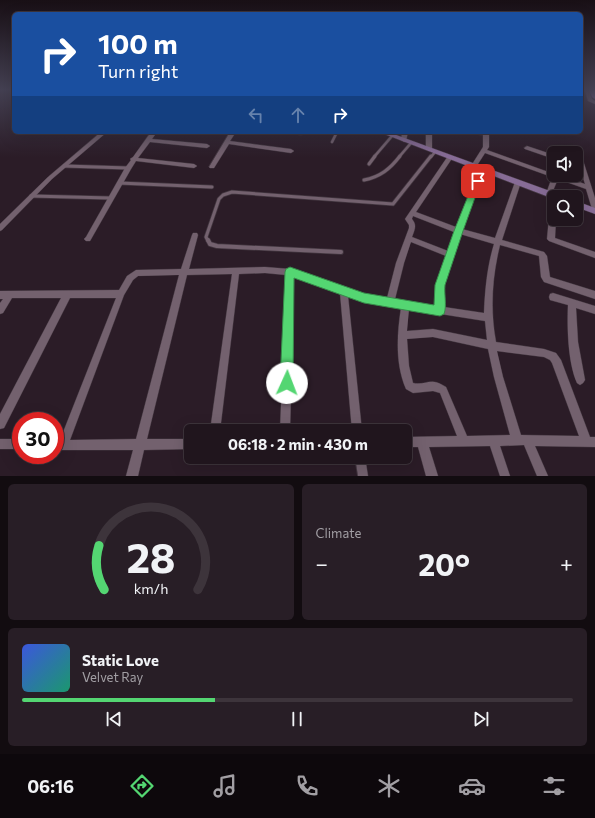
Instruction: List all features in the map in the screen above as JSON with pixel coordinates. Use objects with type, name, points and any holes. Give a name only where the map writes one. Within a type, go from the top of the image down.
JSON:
[{"type":"street","points":[[0,228],[64,166],[102,134]]},
{"type":"street","points":[[88,239],[118,183],[152,134]]},
{"type":"street","points":[[212,166],[232,134]]},
{"type":"street","points":[[387,134],[406,138],[450,157],[547,192]]},
{"type":"street","points":[[430,134],[432,150]]},
{"type":"street","points":[[474,166],[487,144],[487,134]]},
{"type":"street","points":[[148,140],[207,146]]},
{"type":"street","points":[[227,142],[291,151]]},
{"type":"street","points":[[526,148],[547,155]]},
{"type":"street","points":[[484,151],[547,173]]},
{"type":"street","points":[[390,303],[412,224],[408,219],[450,157]]},
{"type":"street","points":[[133,160],[194,166]]},
{"type":"street","points":[[440,311],[440,285],[458,231],[482,169]]},
{"type":"street","points":[[583,174],[589,188],[595,210]]},
{"type":"street","points":[[518,182],[498,242],[489,284],[489,318],[500,384],[522,440],[543,476]]},
{"type":"street","points":[[572,182],[589,188]]},
{"type":"street","points":[[583,206],[595,210]]},
{"type":"street","points":[[412,213],[458,231],[542,254],[544,256],[545,274],[547,280],[595,295]]},
{"type":"street","points":[[553,226],[552,238],[557,242],[595,255]]},
{"type":"street","points":[[132,476],[195,234]]},
{"type":"street","points":[[408,238],[450,255]]},
{"type":"street","points":[[64,433],[121,294],[130,278],[136,273],[236,270],[290,272],[364,298],[489,318]]},
{"type":"street","points":[[216,424],[236,270]]},
{"type":"street","points":[[285,424],[290,272]]},
{"type":"street","points":[[344,291],[356,424]]},
{"type":"street","points":[[0,295],[121,294]]},
{"type":"street","points":[[0,310],[10,295]]},
{"type":"street","points":[[0,424],[67,295]]},
{"type":"street","points":[[553,297],[595,310]]},
{"type":"street","points":[[572,303],[571,330],[575,360],[580,380]]},
{"type":"street","points":[[406,305],[403,354],[409,386],[417,388],[433,385],[442,390],[464,441]]},
{"type":"street","points":[[403,335],[433,334],[493,346],[544,353],[553,356],[590,441],[493,440],[412,442]]},
{"type":"street","points":[[493,440],[505,476]]},
{"type":"street","points":[[422,441],[432,476]]},
{"type":"street","points":[[0,444],[12,444]]},
{"type":"street","points":[[64,445],[184,444]]},
{"type":"street","points":[[361,464],[363,476]]},
{"type":"lane","points":[[332,142],[336,134]]},
{"type":"lane","points":[[370,164],[392,136]]},
{"type":"lane","points":[[364,180],[375,179],[386,172],[406,138]]},
{"type":"lane","points":[[342,252],[217,246],[210,244],[206,237],[219,199],[223,195],[232,192],[393,204],[432,150]]},
{"type":"lane","points":[[64,166],[128,168]]},
{"type":"lane","points":[[118,183],[212,186]]},
{"type":"lane","points":[[32,196],[110,198]]},
{"type":"route","points":[[287,383],[290,272],[301,274],[364,298],[440,311],[440,285],[458,231],[478,181]]}]
